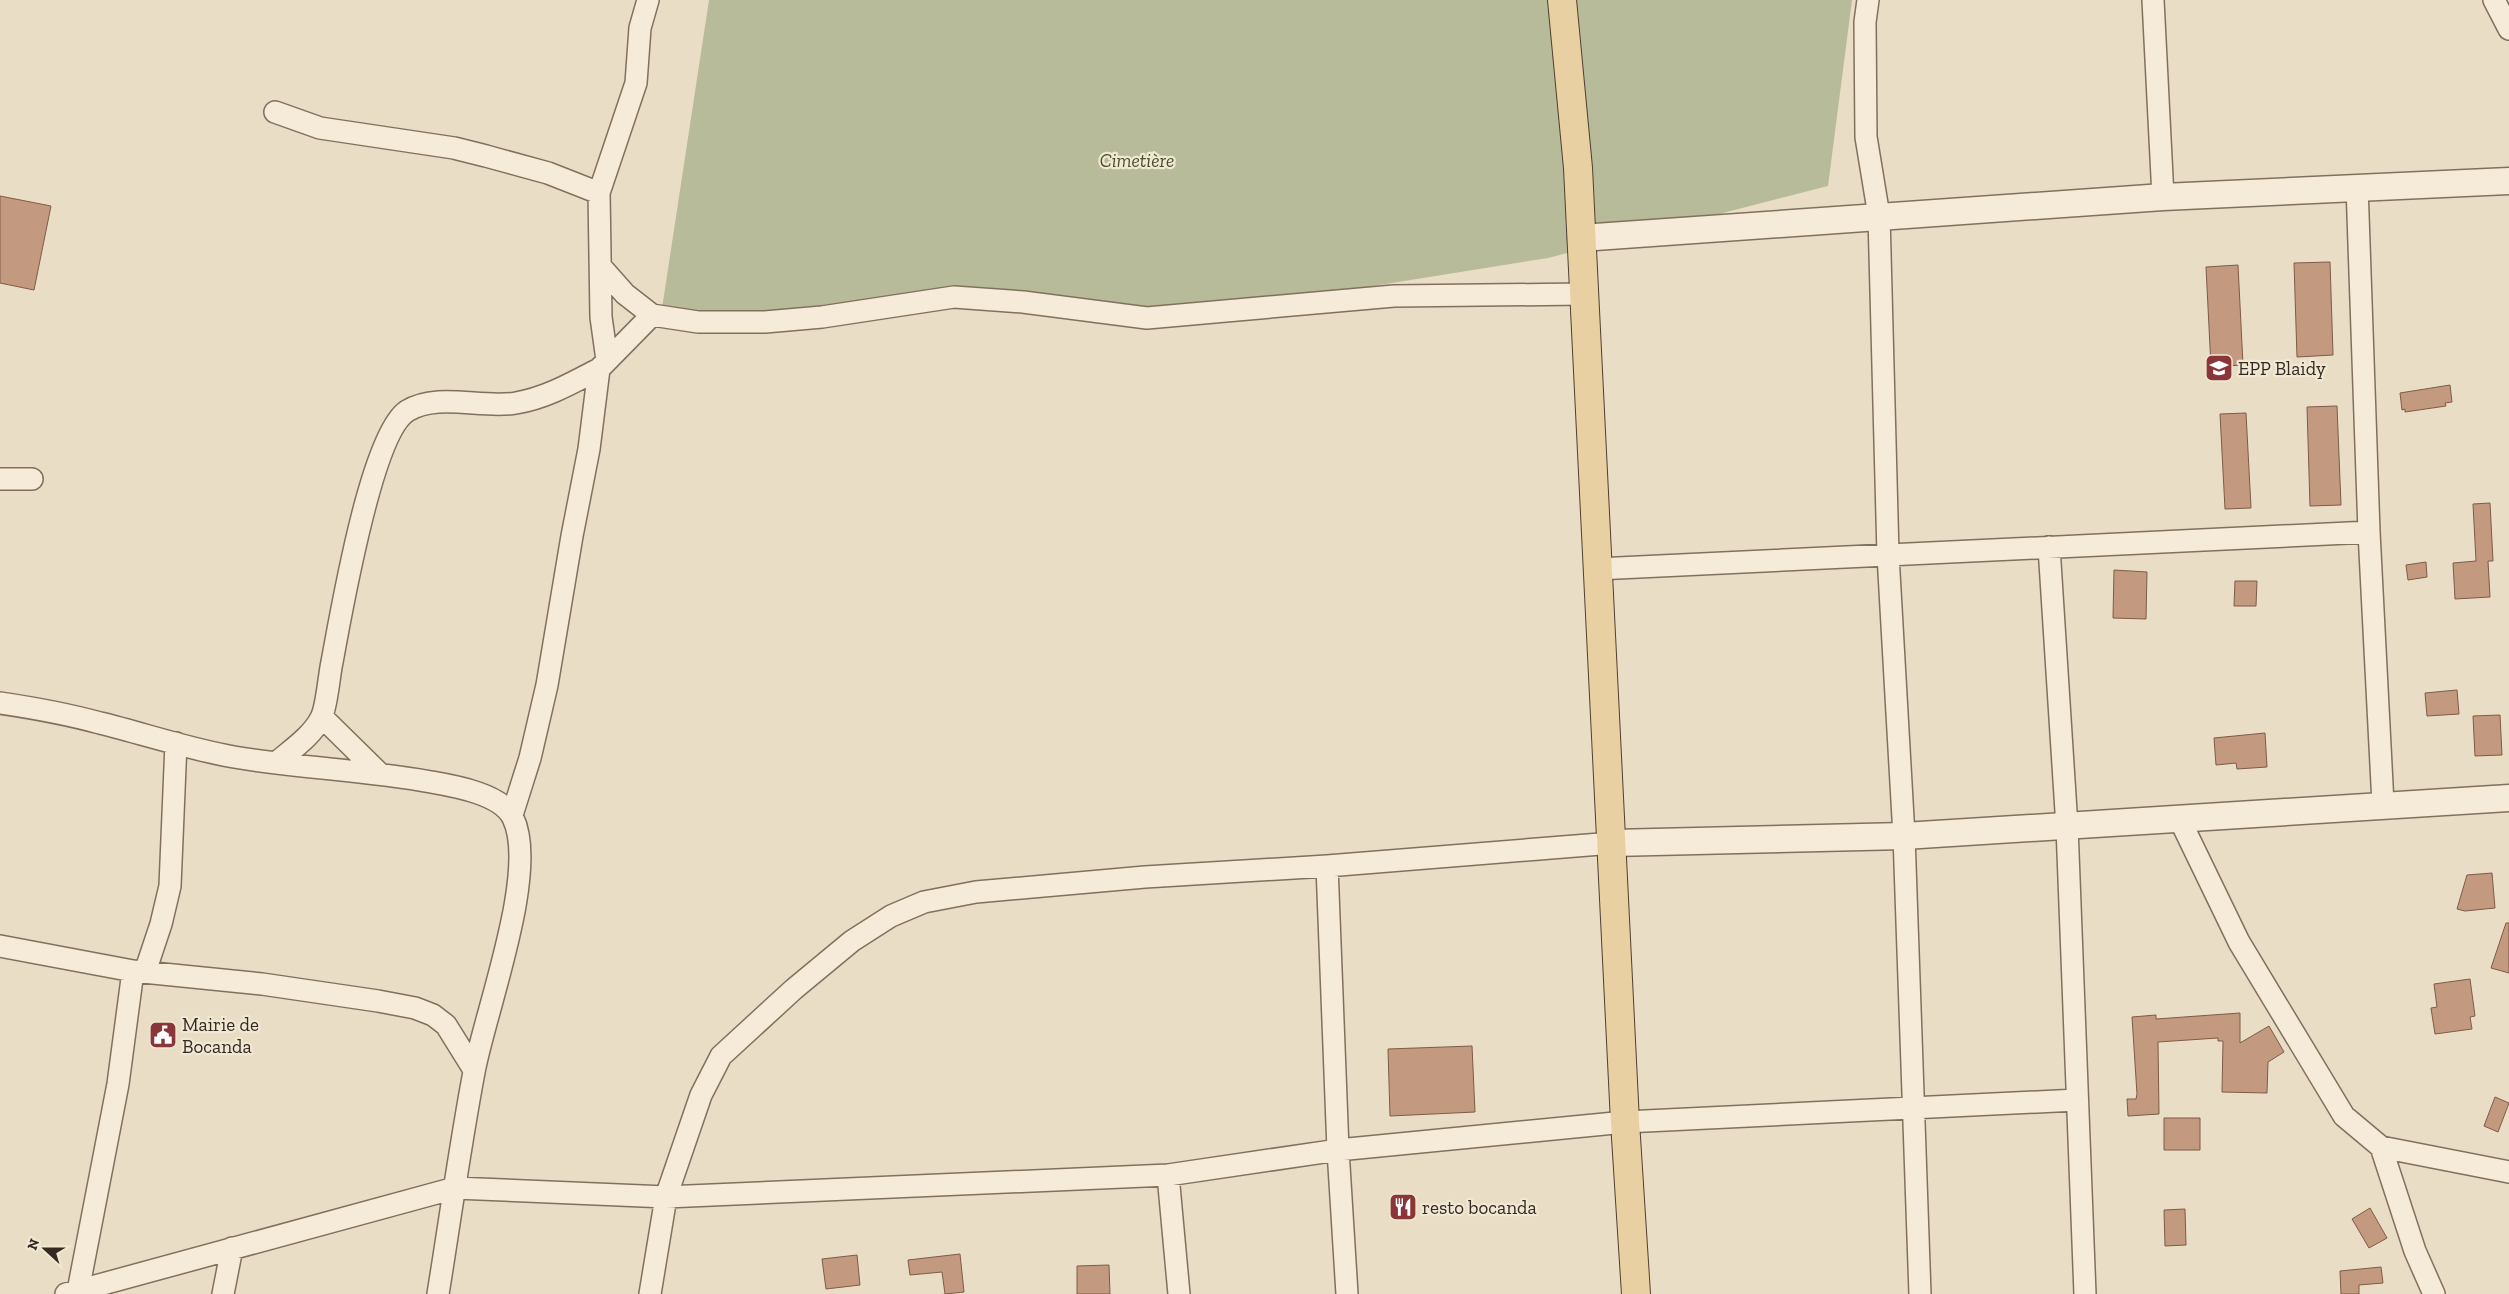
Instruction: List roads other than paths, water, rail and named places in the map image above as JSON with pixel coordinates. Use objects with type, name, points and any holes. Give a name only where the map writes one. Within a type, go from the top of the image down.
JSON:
[{"type":"main road","points":[[1562,0],[1578,168],[1597,569],[1613,843],[1625,1122],[1636,1294]]},
{"type":"street","points":[[438,1294],[474,1070],[517,896],[518,841],[512,815],[530,758],[547,685],[572,536],[590,449],[603,365],[599,193],[636,83],[640,28],[648,0]]},
{"type":"street","points":[[1868,0],[1865,22],[1866,137],[1879,216],[1888,555],[1904,836],[1920,1294]]},
{"type":"street","points":[[2153,0],[2163,197]]},
{"type":"street","points":[[2494,0],[2509,29]]},
{"type":"street","points":[[275,112],[320,128],[454,148],[486,156],[548,173],[599,193]]},
{"type":"street","points":[[1581,238],[2163,197],[2357,186],[2509,181]]},
{"type":"street","points":[[2357,186],[2369,532],[2382,804]]},
{"type":"street","points":[[602,268],[625,294],[652,315],[698,322],[765,322],[822,317],[954,297],[1023,302],[1147,318],[1236,312],[1316,302],[1394,296],[1585,294]]},
{"type":"street","points":[[276,763],[304,739],[322,717],[355,548],[377,465],[392,427],[406,412],[421,406],[438,403],[491,405],[517,403],[541,397],[603,365],[652,315]]},
{"type":"street","points":[[0,479],[32,479]]},
{"type":"street","points":[[1597,569],[2369,532]]},
{"type":"street","points":[[2049,547],[2067,826],[2085,1294]]},
{"type":"street","points":[[0,702],[100,722],[176,744],[276,763],[379,773],[464,788],[489,798],[512,815]]},
{"type":"street","points":[[322,717],[379,773]]},
{"type":"street","points":[[176,744],[170,886],[162,924],[139,972],[118,1084],[72,1292],[455,1188],[666,1197],[1168,1174],[1338,1150],[1625,1122],[2077,1100]]},
{"type":"street","points":[[650,1294],[666,1197],[702,1094],[721,1056],[794,989],[844,947],[891,916],[924,902],[976,892],[1145,876],[1328,866],[1613,843],[1904,836],[2180,820],[2382,804],[2509,798]]},
{"type":"street","points":[[2180,820],[2239,942],[2344,1116],[2382,1148],[2509,1172]]},
{"type":"street","points":[[1328,866],[1338,1150],[1347,1294]]},
{"type":"street","points":[[0,946],[139,972],[262,984],[415,1008],[432,1015],[446,1025],[474,1070]]},
{"type":"street","points":[[2382,1148],[2415,1251],[2434,1294]]},
{"type":"street","points":[[1168,1174],[1179,1294]]},
{"type":"street","points":[[223,1294],[232,1248]]},
{"type":"place","name":"EPP Blaidy","points":[[2219,368]]},
{"type":"place","name":"Mairie de Bocanda","points":[[163,1035]]},
{"type":"place","name":"resto bocanda","points":[[1403,1207]]},
{"type":"park label","name":"Cimetière","points":[[1137,160]]}]
